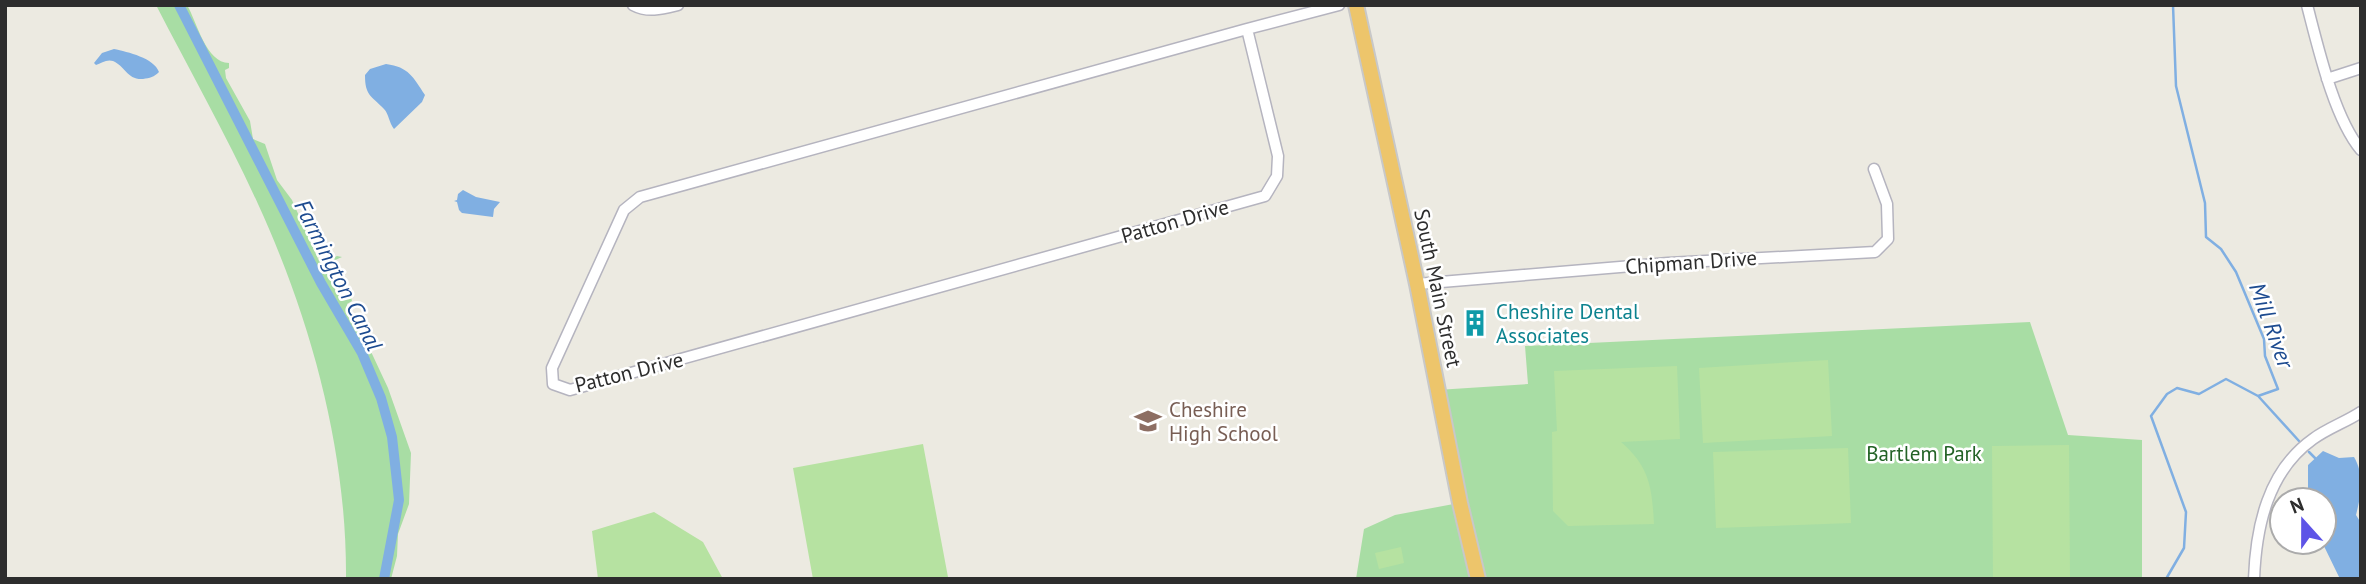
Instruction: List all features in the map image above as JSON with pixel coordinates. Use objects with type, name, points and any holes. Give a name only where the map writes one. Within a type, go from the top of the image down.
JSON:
[{"type":"highway","name":"South Main Street","points":[[1356,5],[1478,579]]},
{"type":"street","points":[[633,5],[645,10],[678,5]]},
{"type":"street","name":"Patton Drive","points":[[1247,29],[1278,156],[1277,176],[1265,196],[570,390],[553,384],[552,368],[624,210],[640,197],[1247,29],[1339,5]]},
{"type":"street","points":[[2307,5],[2327,79],[2352,140],[2361,150]]},
{"type":"street","points":[[2327,79],[2361,68]]},
{"type":"street","name":"Chipman Drive","points":[[1417,284],[1668,263],[1875,252],[1888,239],[1886,204],[1874,169]]},
{"type":"street","points":[[2254,579],[2261,515],[2273,486],[2290,460],[2310,441],[2361,412]]},
{"type":"green space","points":[[156,5],[187,5],[208,49],[221,61],[229,63],[229,68],[225,70],[226,78],[250,121],[253,139],[265,144],[277,180],[292,200],[319,261],[322,263],[337,256],[342,257],[326,264],[326,271],[338,295],[351,297],[352,301],[347,304],[349,319],[366,341],[388,388],[411,453],[409,504],[398,534],[397,556],[391,579],[346,579],[345,531],[333,434],[294,293],[258,204]]},
{"type":"green space","name":"Bartlem Park","points":[[2030,322],[2068,435],[2142,440],[2142,579],[1356,579],[1364,529],[1395,515],[1459,503],[1437,390],[1528,384],[1525,346]]},
{"type":"green space","points":[[1828,360],[1832,436],[1703,443],[1699,368]]},
{"type":"green space","points":[[1677,366],[1680,439],[1621,442],[1644,469],[1652,500],[1654,524],[1568,526],[1553,511],[1552,432],[1557,431],[1554,371]]},
{"type":"green space","points":[[923,444],[948,577],[813,579],[793,468]]},
{"type":"green space","points":[[2069,445],[2070,579],[1993,579],[1992,446]]},
{"type":"green space","points":[[1848,448],[1851,523],[1716,528],[1713,452]]},
{"type":"green space","points":[[654,512],[703,542],[723,579],[598,579],[592,531]]},
{"type":"green space","points":[[1401,547],[1404,563],[1379,569],[1375,553]]},
{"type":"water","points":[[114,49],[146,59],[159,72],[150,78],[138,79],[113,61],[96,65],[94,63],[102,53]]},
{"type":"water","points":[[386,64],[405,70],[425,95],[422,102],[394,129],[386,111],[372,98],[365,82],[365,75],[370,69]]},
{"type":"water","points":[[463,190],[476,197],[500,202],[494,209],[493,217],[462,213],[454,201]]},
{"type":"water","points":[[2323,451],[2339,458],[2354,457],[2361,478],[2356,515],[2361,523],[2361,579],[2340,579],[2329,556],[2338,556],[2338,486],[2308,486],[2308,465]]},
{"type":"waterway","name":"Farmington Canal","points":[[179,5],[321,283],[362,353],[381,398],[392,437],[399,500],[384,579]]},
{"type":"waterway","name":"Mill River","points":[[2166,579],[2184,548],[2186,512],[2151,416],[2167,394],[2177,388],[2199,394],[2226,379],[2258,396],[2278,389],[2265,356],[2264,339],[2236,272],[2221,249],[2206,237],[2205,203],[2176,86],[2173,5]]},
{"type":"waterway","points":[[2259,397],[2299,441]]},
{"type":"waterway","points":[[2309,452],[2315,458]]},
{"type":"place","name":"Cheshire Dental Associates","points":[[1475,323]]},
{"type":"place","name":"Cheshire High School","points":[[1148,421]]}]
